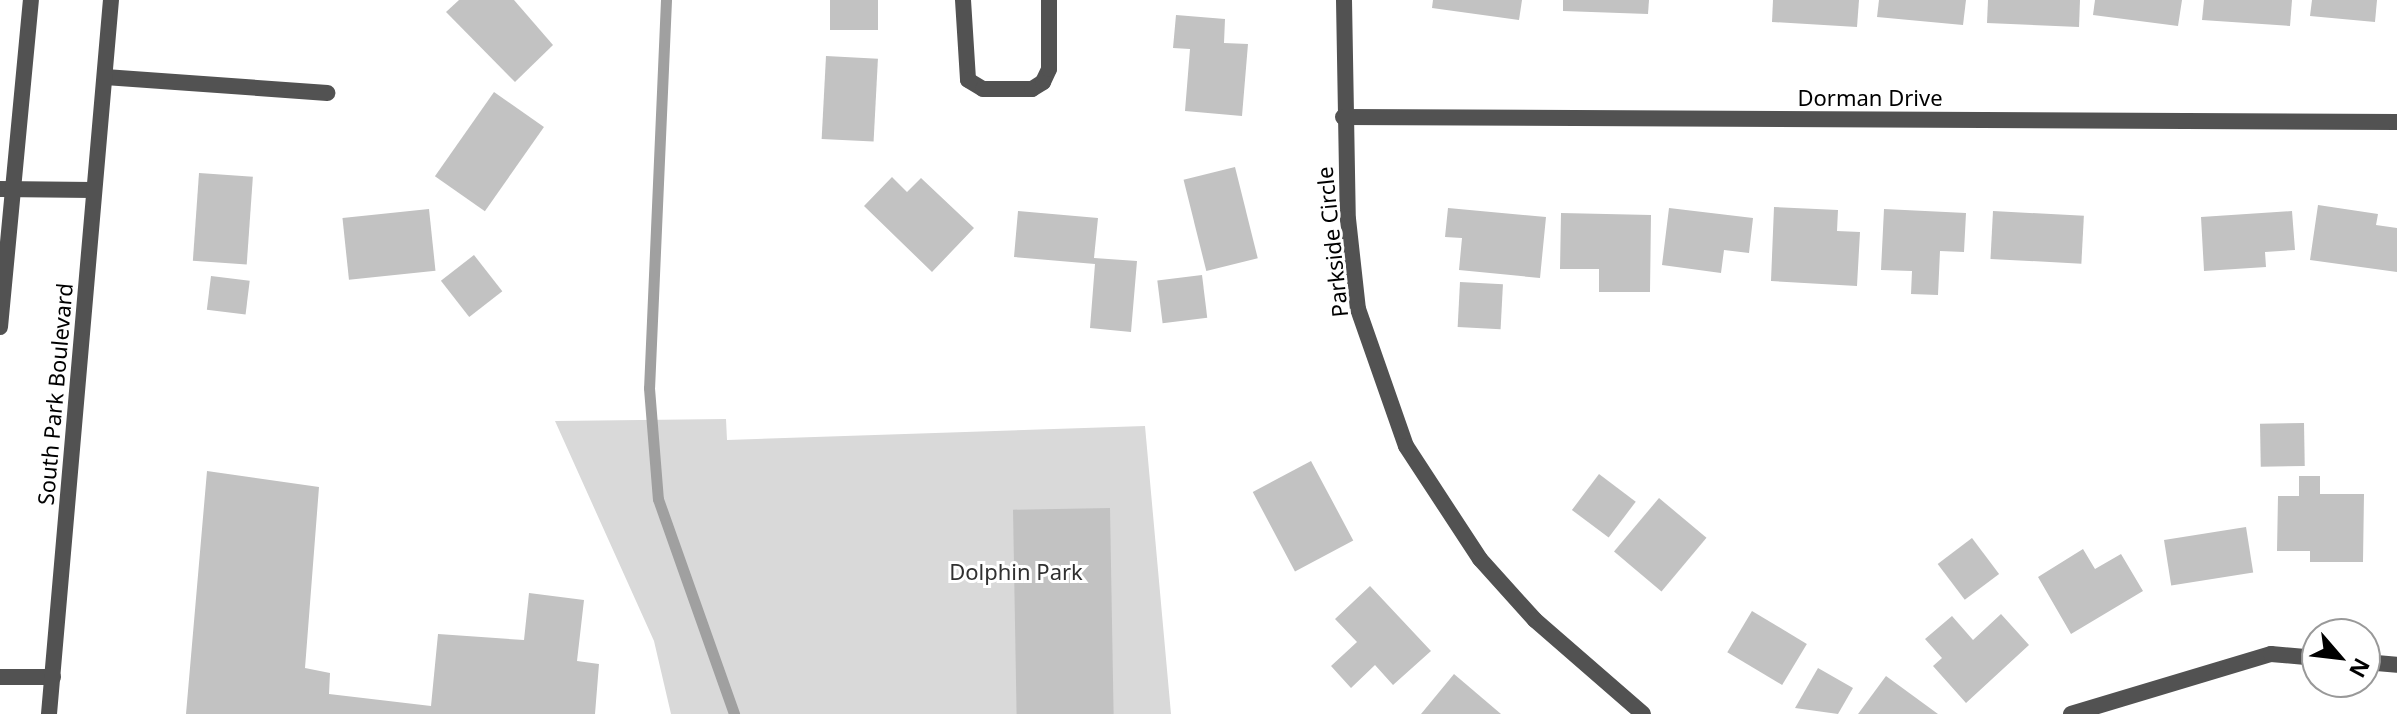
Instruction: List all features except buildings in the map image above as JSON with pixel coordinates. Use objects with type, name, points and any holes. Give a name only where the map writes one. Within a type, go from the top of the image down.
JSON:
[{"type":"street","points":[[0,327],[7,189],[31,0]]},
{"type":"street","name":"South Park Boulevard","points":[[49,714],[111,0]]},
{"type":"street","points":[[963,0],[968,80],[983,89],[1032,89],[1043,82],[1049,69],[1049,0]]},
{"type":"street","name":"Parkside Circle","points":[[1344,0],[1343,117],[1358,309],[1406,446],[1480,559],[1535,620],[1643,714]]},
{"type":"street","points":[[105,77],[327,93]]},
{"type":"street","name":"Dorman Drive","points":[[1343,117],[2397,122]]},
{"type":"street","points":[[7,189],[93,190]]},
{"type":"street","points":[[2071,714],[2271,654],[2301,657]]},
{"type":"street","points":[[0,677],[53,677]]},
{"type":"green space","name":"Dolphin Park","points":[[726,419],[727,440],[1145,426],[1171,714],[671,714],[654,641],[555,421]]},
{"type":"waterway","points":[[666,0],[649,388],[658,499],[734,714]]}]
